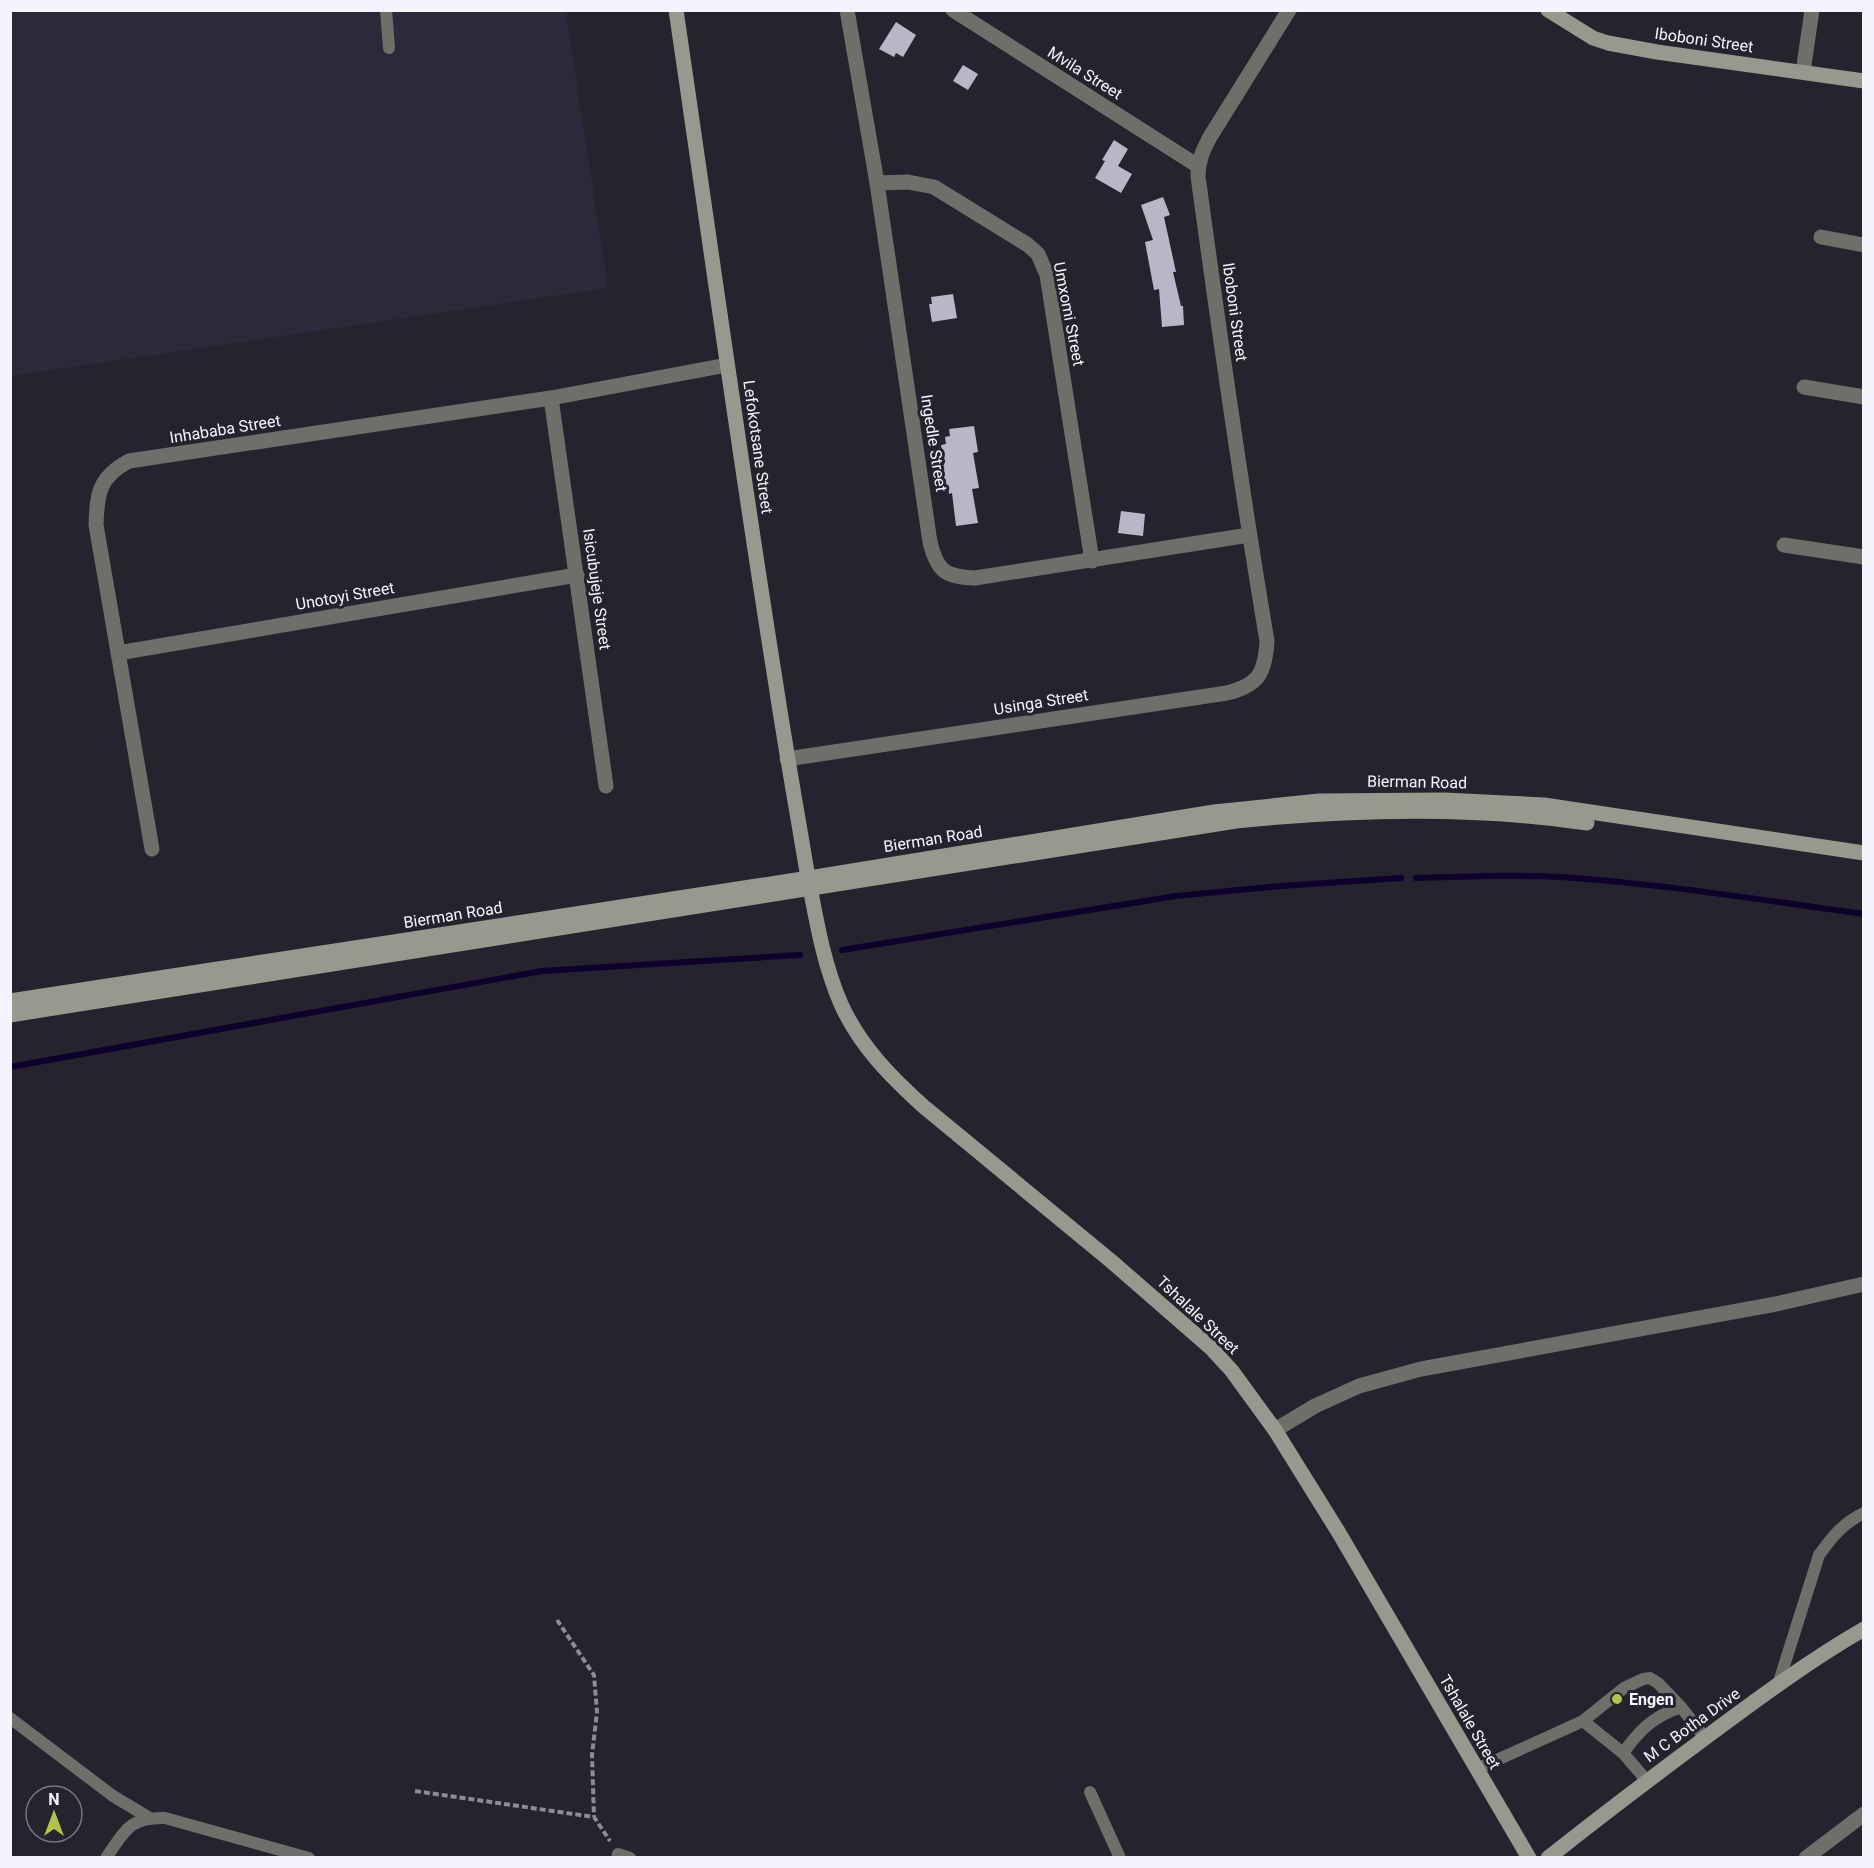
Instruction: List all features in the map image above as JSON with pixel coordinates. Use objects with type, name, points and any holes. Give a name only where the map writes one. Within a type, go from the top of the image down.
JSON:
[{"type":"main road","name":"Lefokotsane Street","points":[[675,10],[788,759],[810,883]]},
{"type":"main road","name":"Iboboni Street","points":[[1548,10],[1593,38],[1608,43],[1863,81]]},
{"type":"main road","name":"Bierman Road","points":[[10,1014],[810,883],[1214,812],[1268,805],[1348,800],[1444,800],[1544,805],[1863,853]]},
{"type":"main road","name":"Bierman Road","points":[[10,1001],[1225,823],[1320,813],[1445,811],[1544,816],[1863,862]]},
{"type":"main road","name":"Tshalale Street","points":[[810,883],[829,974],[842,1006],[868,1051],[893,1078],[939,1120],[1111,1261],[1211,1348],[1232,1371],[1275,1430],[1339,1533],[1529,1857]]},
{"type":"main road","name":"M C Botha Drive","points":[[1548,1857],[1704,1738],[1778,1685],[1863,1629]]},
{"type":"street","name":"Ingedle Street","points":[[847,10],[877,183],[930,542],[937,563],[942,570],[950,575],[975,578],[1249,535]]},
{"type":"street","name":"Mvila Street","points":[[953,10],[1198,166]]},
{"type":"street","name":"Iboboni Street","points":[[1267,641],[1249,535],[1198,166],[1210,137],[1289,10]]},
{"type":"street","points":[[1803,72],[1812,10]]},
{"type":"street","name":"Umxomi Street","points":[[877,183],[908,182],[933,187],[1019,239],[1038,254],[1047,274],[1092,561]]},
{"type":"street","points":[[1821,237],[1863,244]]},
{"type":"street","name":"Inhababa Street","points":[[152,849],[96,525],[97,502],[103,481],[115,469],[129,461],[551,398],[728,365]]},
{"type":"street","points":[[1804,387],[1863,397]]},
{"type":"street","name":"Isicubujeje Street","points":[[551,398],[606,786]]},
{"type":"street","points":[[1784,545],[1863,557]]},
{"type":"street","name":"Unotoyi Street","points":[[118,652],[577,575]]},
{"type":"street","name":"Usinga Street","points":[[788,759],[1244,688],[1254,682],[1263,670],[1267,641]]},
{"type":"street","points":[[1275,1430],[1315,1406],[1359,1386],[1421,1369],[1776,1304],[1863,1284]]},
{"type":"street","points":[[1806,1857],[1863,1814]]},
{"type":"lane","points":[[386,10],[389,48]]},
{"type":"lane","points":[[1778,1685],[1819,1555],[1831,1538],[1848,1521],[1863,1513]]},
{"type":"lane","points":[[1477,1769],[1583,1721],[1624,1688],[1643,1679],[1654,1680],[1681,1707],[1704,1738]]},
{"type":"lane","points":[[1623,1753],[1650,1722],[1681,1707]]},
{"type":"lane","points":[[10,1718],[113,1796],[148,1817]]},
{"type":"lane","points":[[1583,1721],[1623,1753],[1647,1781]]},
{"type":"lane","points":[[1090,1792],[1120,1857]]},
{"type":"lane","points":[[106,1857],[134,1822],[148,1817],[165,1818],[309,1857]]},
{"type":"path","points":[[558,1620],[594,1675],[597,1712],[592,1755],[594,1817],[622,1856]]},
{"type":"path","points":[[415,1791],[594,1817]]},
{"type":"shaded area","points":[[10,11],[566,11],[608,288],[11,376]]},
{"type":"building","points":[[896,22],[916,35],[903,57],[896,53],[894,57],[879,49]]},
{"type":"building","points":[[963,65],[978,74],[968,90],[953,81]]},
{"type":"building","points":[[1114,140],[1128,149],[1118,166],[1132,174],[1121,193],[1095,178]]},
{"type":"building","points":[[1163,197],[1170,215],[1164,217],[1176,272],[1173,272],[1181,306],[1183,306],[1184,325],[1162,327],[1159,289],[1154,290],[1145,242],[1153,240],[1141,205]]},
{"type":"building","points":[[953,294],[957,318],[932,322],[929,304],[932,304],[931,297]]},
{"type":"building","points":[[974,426],[978,452],[973,453],[979,488],[972,489],[978,523],[956,526],[952,493],[949,494],[948,486],[942,487],[939,465],[944,465],[941,445],[946,444],[945,437],[950,436],[949,429]]},
{"type":"building","points":[[1121,511],[1145,514],[1143,536],[1118,533]]},
{"type":"waterway","points":[[1416,878],[1525,876],[1599,880],[1864,914]]},
{"type":"waterway","points":[[842,950],[1176,896],[1401,878]]},
{"type":"waterway","points":[[10,1067],[542,971],[800,955]]},
{"type":"place","name":"Engen","points":[[1617,1699]]}]
